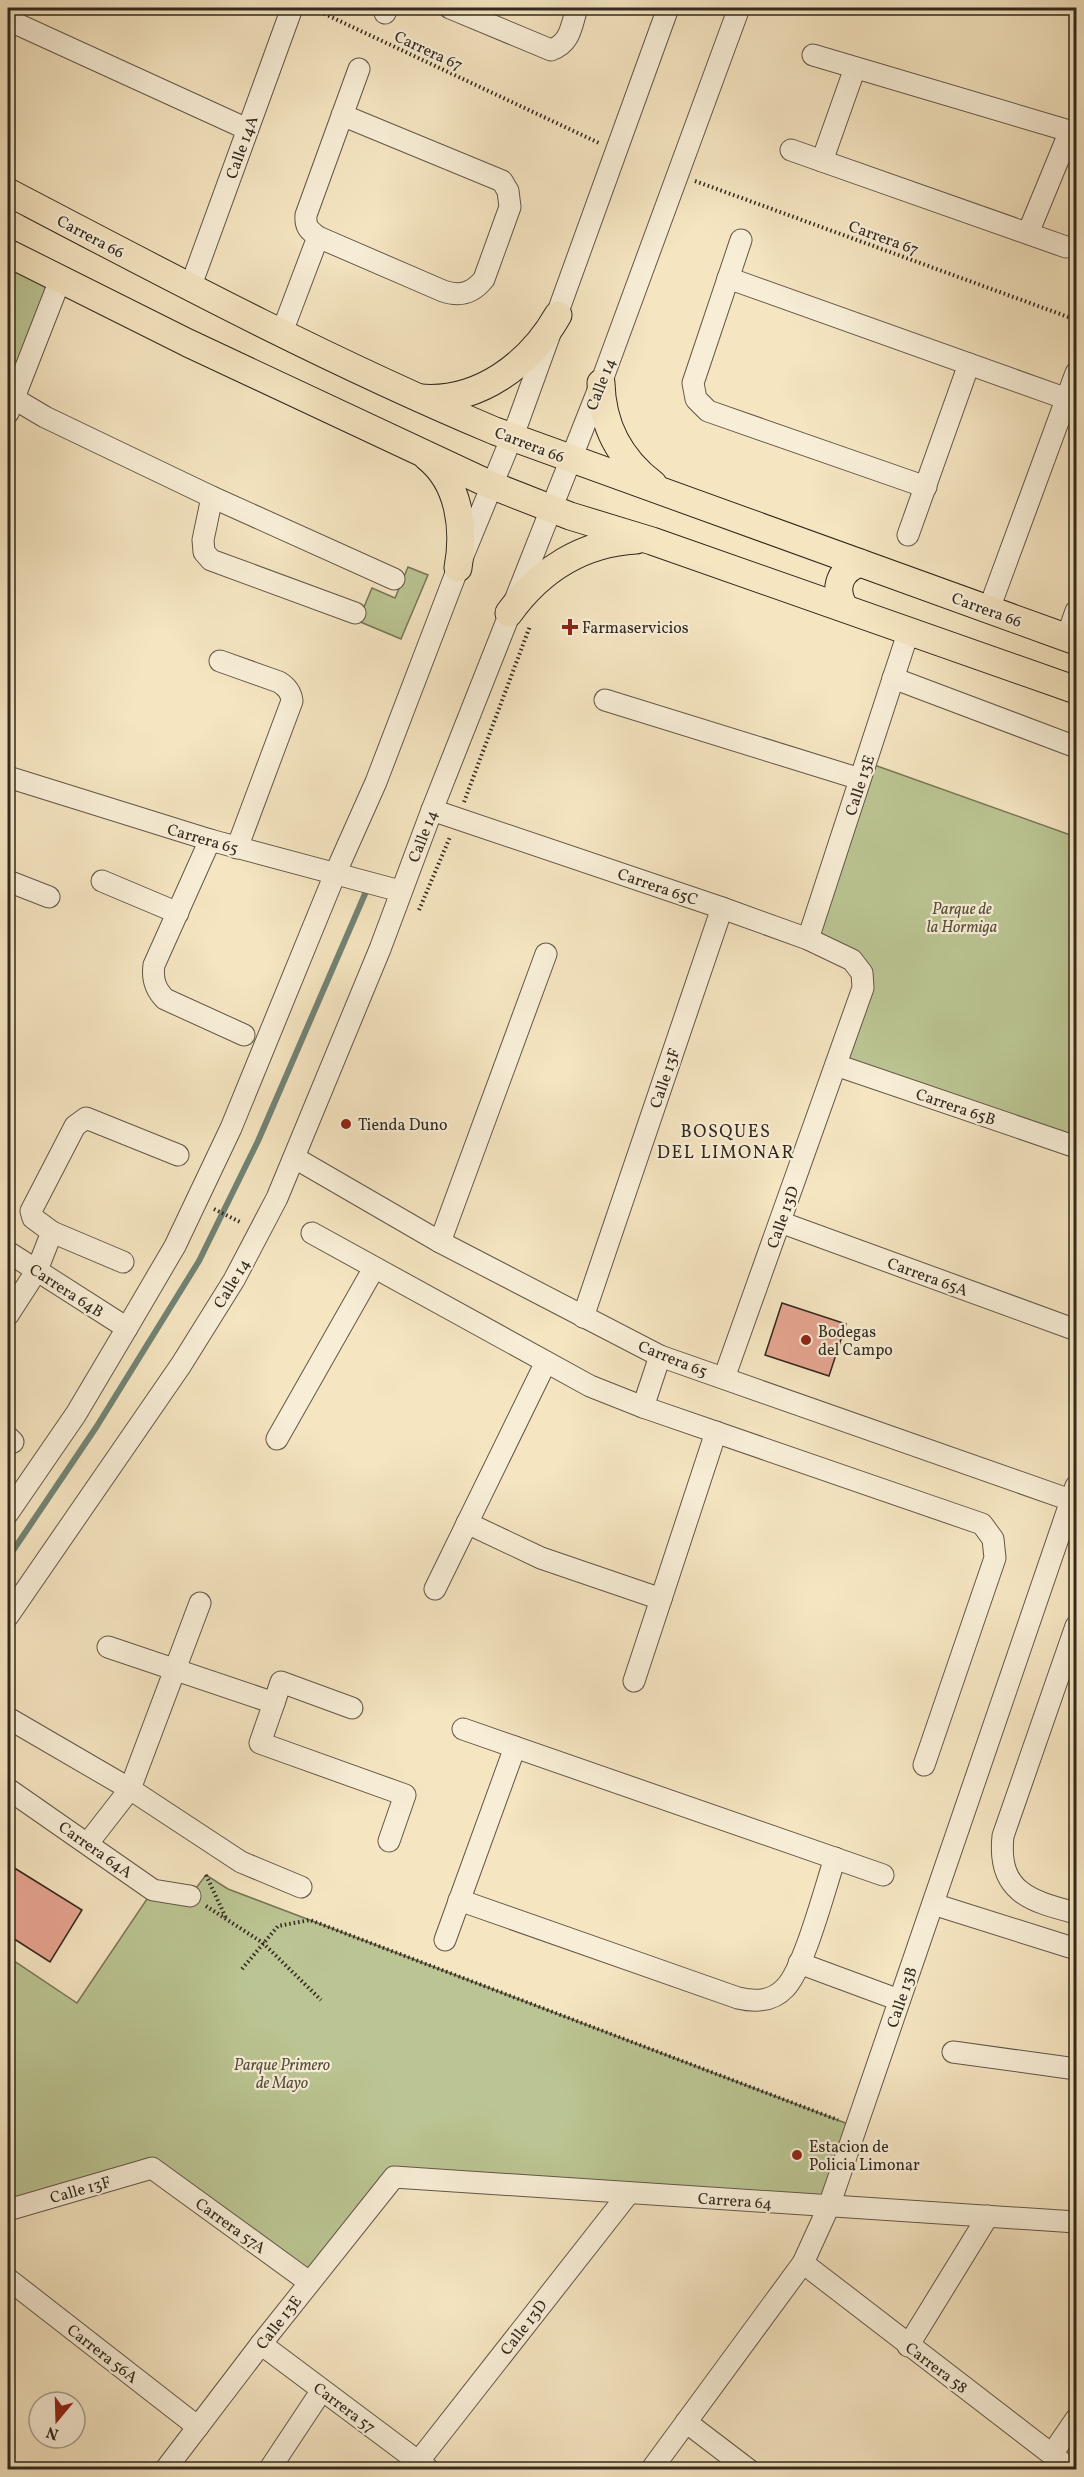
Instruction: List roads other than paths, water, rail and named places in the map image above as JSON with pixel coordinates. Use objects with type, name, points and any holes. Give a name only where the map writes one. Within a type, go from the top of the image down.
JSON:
[{"type":"main road","name":"Carrera 66","points":[[8,192],[190,288],[414,397],[571,460],[675,495],[1072,639]]},
{"type":"main road","points":[[8,253],[188,343],[491,485],[550,509],[652,541],[1077,690]]},
{"type":"main road","points":[[414,397],[428,398],[458,394],[500,378],[533,351],[558,315]]},
{"type":"main road","points":[[601,383],[606,419],[621,452],[644,478],[675,495]]},
{"type":"main road","points":[[422,452],[439,470],[455,500],[461,535],[458,568]]},
{"type":"main road","points":[[520,618],[539,578],[577,554],[614,542],[652,541]]},
{"type":"main road","points":[[844,607],[838,592],[840,580],[846,570],[860,562]]},
{"type":"street","name":"Calle 14A","points":[[190,288],[292,8]]},
{"type":"street","points":[[450,8],[550,50],[561,46],[568,38],[577,8]]},
{"type":"street","points":[[8,1514],[76,1414],[175,1246],[231,1128],[335,874],[376,782],[458,568],[512,438],[668,8]]},
{"type":"street","name":"Calle 14","points":[[8,1616],[181,1365],[261,1233],[295,1158],[380,949],[432,810],[520,618],[550,509],[601,383],[740,8]]},
{"type":"street","points":[[17,24],[247,129]]},
{"type":"street","points":[[813,55],[1073,132],[1028,234]]},
{"type":"street","points":[[822,161],[855,68]]},
{"type":"street","points":[[342,115],[502,181],[508,191],[510,207],[484,279],[478,287],[461,294],[443,291],[318,237],[305,224],[306,215],[342,115],[359,69]]},
{"type":"street","points":[[791,150],[1066,247]]},
{"type":"street","points":[[282,332],[318,237]]},
{"type":"street","points":[[741,240],[693,383],[696,399],[701,406],[708,411],[926,486]]},
{"type":"street","points":[[728,278],[1067,399]]},
{"type":"street","points":[[60,280],[10,406],[45,417],[212,497],[394,579]]},
{"type":"street","points":[[908,535],[969,364]]},
{"type":"street","points":[[989,609],[1077,373]]},
{"type":"street","points":[[212,497],[203,540],[204,552],[211,560],[355,613]]},
{"type":"street","points":[[1072,639],[1077,611]]},
{"type":"street","name":"Calle 13E","points":[[808,939],[909,630]]},
{"type":"street","points":[[220,661],[279,682],[285,685],[291,695],[291,701],[237,848]]},
{"type":"street","points":[[893,678],[1077,747]]},
{"type":"street","points":[[605,700],[860,780]]},
{"type":"street","name":"Carrera 65","points":[[8,777],[237,848],[400,891]]},
{"type":"street","name":"Carrera 65C","points":[[432,810],[808,939],[852,960],[862,973],[863,988]]},
{"type":"street","points":[[210,840],[152,974],[158,992],[165,999],[244,1035]]},
{"type":"street","points":[[8,881],[49,897]]},
{"type":"street","points":[[102,881],[178,913]]},
{"type":"street","name":"Calle 13F","points":[[582,1317],[722,908]]},
{"type":"street","points":[[440,1242],[546,954]]},
{"type":"street","name":"Calle 13D","points":[[724,1378],[863,988]]},
{"type":"street","name":"Carrera 65B","points":[[836,1065],[1077,1147]]},
{"type":"street","points":[[123,1262],[52,1232],[33,1218],[31,1211],[75,1126],[86,1119],[178,1155]]},
{"type":"street","name":"Carrera 65","points":[[295,1158],[440,1242],[660,1356],[1075,1496]]},
{"type":"street","name":"Carrera 65A","points":[[780,1222],[1077,1330]]},
{"type":"street","points":[[8,1315],[37,1270],[52,1232]]},
{"type":"street","points":[[312,1233],[590,1386],[643,1407],[973,1519],[989,1530],[993,1539],[995,1558],[924,1765]]},
{"type":"street","name":"Carrera 64B","points":[[8,1252],[127,1328]]},
{"type":"street","points":[[277,1439],[374,1268]]},
{"type":"street","points":[[643,1407],[660,1356]]},
{"type":"street","points":[[435,1589],[546,1362]]},
{"type":"street","points":[[634,1681],[716,1431]]},
{"type":"street","name":"Calle 13B","points":[[651,2469],[804,2263],[829,2206],[1075,1496]]},
{"type":"street","points":[[467,1523],[541,1558],[662,1599]]},
{"type":"street","points":[[88,1844],[129,1789],[177,1669],[200,1603]]},
{"type":"street","points":[[1077,1626],[1003,1836],[1001,1853],[1005,1870],[1014,1886],[1027,1897],[1043,1905],[1077,1913]]},
{"type":"street","points":[[108,1647],[274,1703]]},
{"type":"street","points":[[352,1708],[281,1683],[260,1743],[405,1795],[389,1841]]},
{"type":"street","points":[[8,1718],[129,1789],[241,1862],[301,1887]]},
{"type":"street","points":[[464,1729],[883,1875]]},
{"type":"street","points":[[445,1940],[515,1747]]},
{"type":"street","name":"Carrera 64A","points":[[8,1788],[153,1890],[190,1896]]},
{"type":"street","points":[[459,1900],[751,2001],[764,2000],[787,1987],[799,1964],[835,1858]]},
{"type":"street","points":[[933,1904],[1077,1949]]},
{"type":"street","points":[[799,1964],[899,2000]]},
{"type":"street","points":[[953,2052],[1077,2069]]},
{"type":"street","name":"Calle 13F","points":[[8,2210],[152,2168]]},
{"type":"street","name":"Carrera 57A","points":[[152,2168],[309,2282]]},
{"type":"street","name":"Calle 13E","points":[[165,2469],[309,2282],[394,2177]]},
{"type":"street","name":"Carrera 64","points":[[394,2177],[1077,2222]]},
{"type":"street","name":"Calle 13D","points":[[423,2466],[629,2193]]},
{"type":"street","points":[[908,2346],[988,2216]]},
{"type":"street","name":"Carrera 58","points":[[804,2263],[908,2346],[1072,2469]]},
{"type":"street","name":"Carrera 56A","points":[[8,2279],[198,2427]]},
{"type":"street","name":"Carrera 57","points":[[261,2344],[423,2466]]},
{"type":"street","points":[[269,2469],[322,2390]]},
{"type":"street","points":[[1052,2454],[1077,2419]]},
{"type":"street","points":[[686,2422],[749,2469]]},
{"type":"waterway","points":[[8,1558],[97,1426],[199,1261],[258,1141],[368,887]]},
{"type":"place","name":"Farmaservicios","points":[[570,627]]},
{"type":"place","name":"Tienda Duno","points":[[346,1124]]},
{"type":"place","name":"Bodegas del Campo","points":[[806,1340]]},
{"type":"place","name":"Estacion de Policia Limonar","points":[[797,2155]]},
{"type":"district","name":"BOSQUES DEL LIMONAR","points":[[726,1141]]},
{"type":"park label","name":"Parque de la Hormiga","points":[[962,917]]},
{"type":"park label","name":"Parque Primero de Mayo","points":[[282,2073]]}]
